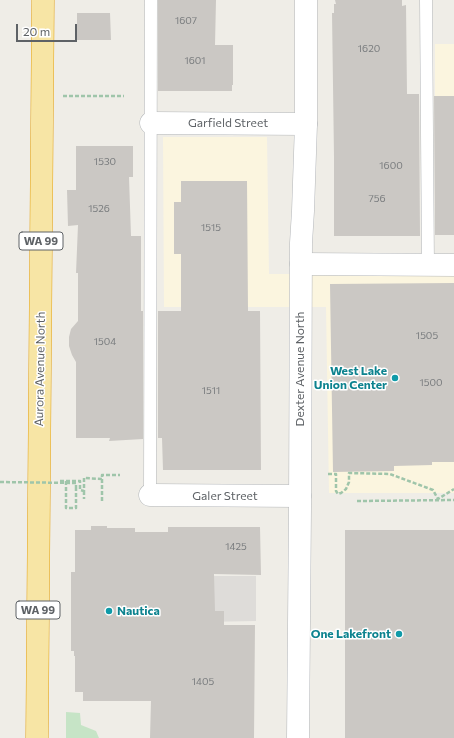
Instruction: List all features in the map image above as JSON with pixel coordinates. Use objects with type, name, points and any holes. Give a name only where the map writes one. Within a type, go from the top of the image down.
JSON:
[{"type":"highway","name":"Aurora Avenue North","points":[[37,738],[43,0]]},
{"type":"main road","name":"Dexter Avenue North","points":[[298,738],[301,243],[304,211],[306,124],[306,0]]},
{"type":"main road","name":"Garfield Street","points":[[151,123],[306,124]]},
{"type":"main road","points":[[301,264],[454,265]]},
{"type":"main road","name":"Galer Street","points":[[150,495],[300,496]]},
{"type":"lane","points":[[150,495],[151,0]]},
{"type":"lane","points":[[426,0],[428,264]]},
{"type":"path","points":[[62,96],[124,96]]},
{"type":"path","points":[[328,474],[336,474],[336,491],[338,494],[346,489],[349,482],[349,472],[390,474],[433,490],[438,498],[454,489]]},
{"type":"path","points":[[84,498],[84,478],[120,475]]},
{"type":"path","points":[[102,477],[102,501]]},
{"type":"path","points":[[58,481],[80,481],[80,490],[84,491]]},
{"type":"path","points":[[0,482],[76,483],[76,508],[66,508],[66,481]]},
{"type":"path","points":[[357,501],[454,500]]},
{"type":"shaded area","points":[[435,44],[454,44],[454,96],[435,96]]},
{"type":"shaded area","points":[[163,137],[267,137],[269,274],[454,274],[454,493],[329,493],[326,307],[164,307]]},
{"type":"shaded area","points":[[151,576],[256,576],[256,621],[150,623]]},
{"type":"green space","points":[[66,712],[80,713],[81,725],[96,731],[99,738],[66,738]]},
{"type":"building","points":[[158,0],[216,0],[215,45],[233,45],[232,91],[158,91]]},
{"type":"building","points":[[335,0],[402,0],[402,6],[406,5],[407,94],[419,94],[420,236],[334,236],[332,13],[334,13],[334,4],[336,4]]},
{"type":"building","points":[[77,13],[110,13],[111,40],[77,40]]},
{"type":"building","points":[[434,96],[454,96],[454,235],[435,235]]},
{"type":"building","points":[[76,146],[133,146],[133,177],[129,177],[131,236],[141,236],[141,311],[143,311],[143,439],[109,441],[110,438],[76,438],[76,362],[69,346],[69,337],[71,329],[78,321],[78,273],[76,273],[78,225],[68,226],[67,190],[76,190]]},
{"type":"building","points":[[181,181],[247,181],[248,311],[260,311],[261,470],[163,470],[162,438],[158,438],[158,311],[181,311],[181,254],[174,254],[174,202],[181,202]]},
{"type":"building","name":"West Lake Union Center","points":[[454,283],[454,462],[432,462],[432,465],[394,466],[394,471],[333,472],[330,284]]},
{"type":"building","points":[[91,526],[107,526],[107,528],[135,528],[135,532],[168,532],[168,527],[260,527],[261,575],[214,574],[215,611],[224,611],[224,625],[255,625],[254,738],[150,738],[151,701],[83,701],[83,692],[75,692],[75,656],[74,651],[71,651],[71,572],[75,572],[75,530],[91,530]]},
{"type":"building","name":"One Lakefront","points":[[345,530],[454,530],[454,738],[345,738]]},
{"type":"place","name":"West Lake Union Center","points":[[395,378]]},
{"type":"place","name":"Nautica","points":[[109,611]]},
{"type":"place","name":"One Lakefront","points":[[399,634]]}]
